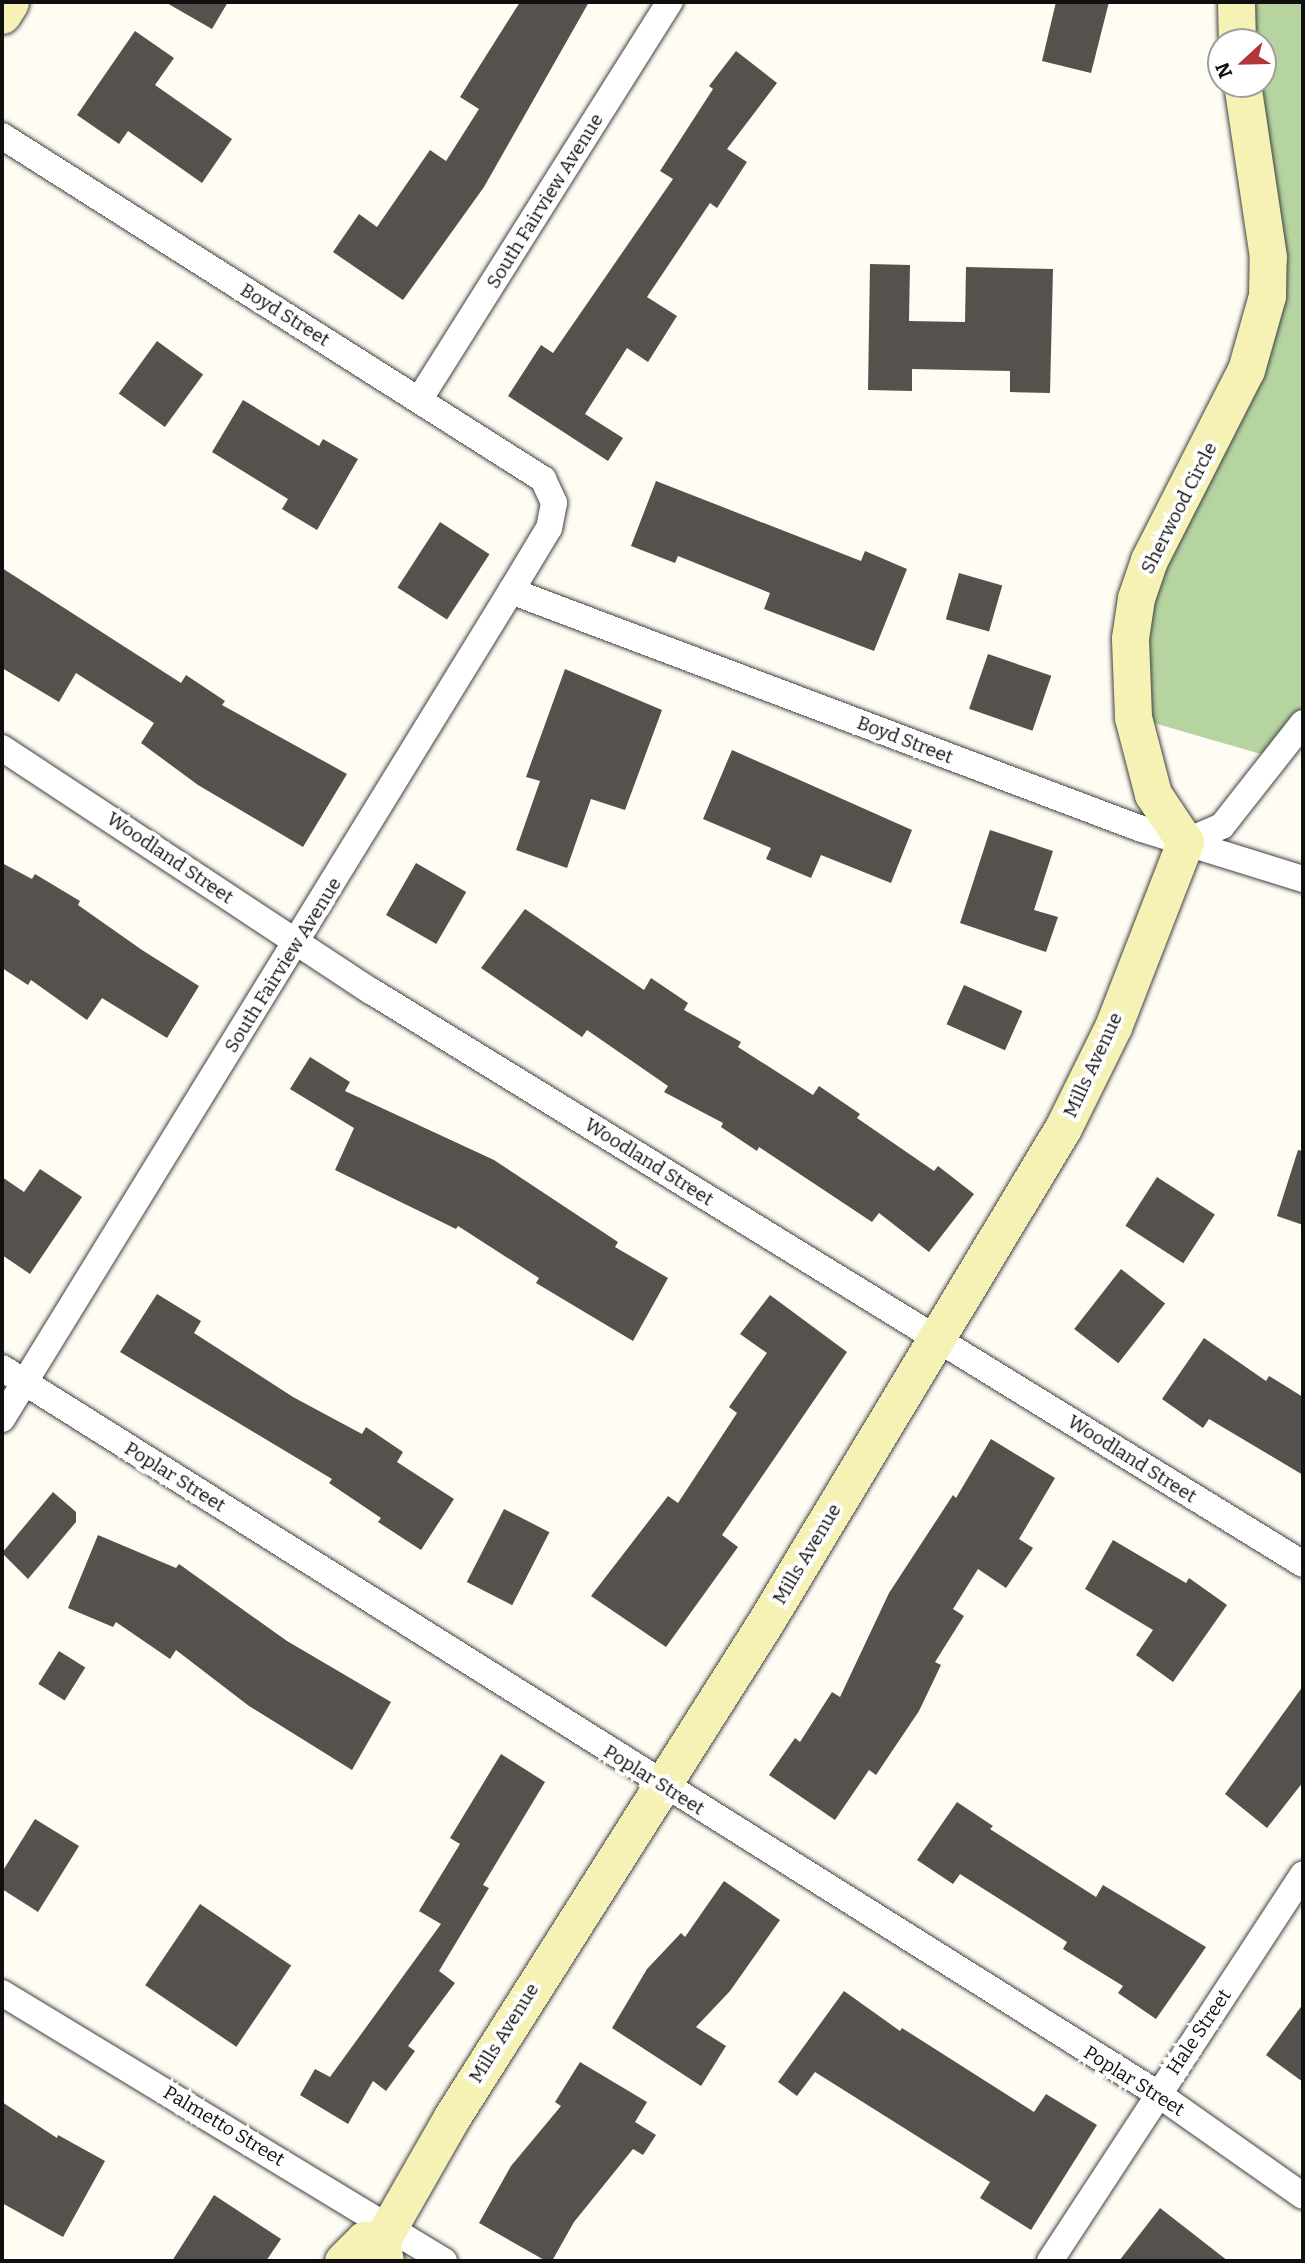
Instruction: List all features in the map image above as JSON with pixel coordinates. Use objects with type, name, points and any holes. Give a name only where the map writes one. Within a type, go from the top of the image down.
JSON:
[{"type":"street","points":[[2,15],[10,2]]},
{"type":"street","name":"South Fairview Avenue","points":[[419,400],[670,2]]},
{"type":"street","points":[[1236,2],[1237,28]]},
{"type":"street","name":"Sherwood Circle","points":[[1185,842],[1153,794],[1141,756],[1130,691],[1129,638],[1149,560],[1213,442],[1259,334],[1268,257],[1244,98]]},
{"type":"street","name":"Boyd Street","points":[[2,136],[543,479],[554,506]]},
{"type":"street","name":"South Fairview Avenue","points":[[2,1419],[511,591],[549,528],[554,506]]},
{"type":"street","name":"Boyd Street","points":[[511,591],[1185,842],[1303,879]]},
{"type":"street","points":[[1185,842],[1222,826],[1303,723]]},
{"type":"street","name":"Woodland Street","points":[[2,748],[297,942],[1303,1564]]},
{"type":"street","name":"Mills Avenue","points":[[385,2243],[452,2117],[765,1623],[1090,1078],[1185,842]]},
{"type":"street","name":"Poplar Street","points":[[2,1368],[660,1785],[1158,2094],[1303,2196]]},
{"type":"street","name":"Hale Street","points":[[1050,2261],[1303,1874]]},
{"type":"street","name":"Palmetto Street","points":[[2,1993],[385,2243],[444,2261]]},
{"type":"street","points":[[343,2261],[364,2240],[385,2243]]},
{"type":"green space","points":[[1236,2],[1303,2],[1303,723],[1275,758],[1133,717],[1130,638],[1259,334],[1243,98],[1277,98],[1277,28],[1237,28]]},
{"type":"building","points":[[165,2],[228,2],[212,29]]},
{"type":"building","points":[[520,2],[589,2],[484,187],[403,300],[333,252],[359,214],[377,227],[430,150],[446,161],[479,109],[460,97]]},
{"type":"building","points":[[1056,2],[1109,2],[1091,73],[1042,61]]},
{"type":"building","points":[[135,31],[174,58],[155,85],[232,139],[202,183],[128,131],[119,144],[77,115]]},
{"type":"building","points":[[736,51],[777,83],[727,149],[747,162],[717,208],[710,203],[647,297],[677,316],[648,362],[627,348],[585,414],[623,438],[608,461],[508,396],[541,345],[553,353],[673,179],[660,171],[713,89],[709,86]]},
{"type":"building","points":[[870,264],[910,265],[909,321],[965,322],[966,267],[1053,269],[1050,393],[1010,392],[1010,371],[912,369],[912,391],[868,390]]},
{"type":"building","points":[[157,341],[203,375],[165,427],[119,394]]},
{"type":"building","points":[[243,400],[319,446],[323,439],[358,459],[317,530],[282,509],[288,499],[212,452]]},
{"type":"building","points":[[656,481],[861,561],[865,551],[907,569],[874,651],[764,609],[770,593],[678,556],[675,563],[631,546]]},
{"type":"building","points":[[440,522],[489,554],[447,620],[398,587]]},
{"type":"building","points":[[2,568],[181,683],[186,675],[225,701],[222,705],[347,774],[303,847],[198,785],[141,743],[154,723],[76,673],[59,702],[2,668]]},
{"type":"building","points":[[959,573],[1002,585],[989,632],[946,619]]},
{"type":"building","points":[[988,654],[1051,676],[1032,731],[969,709]]},
{"type":"building","points":[[565,669],[662,710],[625,810],[591,799],[567,868],[516,850],[540,781],[526,777]]},
{"type":"building","points":[[732,750],[912,830],[891,883],[821,855],[811,878],[766,859],[771,848],[703,819]]},
{"type":"building","points":[[990,830],[1053,851],[1034,910],[1058,917],[1046,952],[960,923]]},
{"type":"building","points":[[2,863],[32,879],[35,874],[80,901],[78,905],[199,986],[167,1038],[102,998],[87,1020],[31,980],[28,985],[2,968]]},
{"type":"building","points":[[416,863],[466,892],[436,944],[386,915]]},
{"type":"building","points":[[525,909],[644,990],[651,978],[688,1003],[684,1010],[741,1042],[738,1047],[813,1095],[819,1086],[860,1114],[857,1118],[934,1171],[938,1166],[974,1194],[929,1252],[879,1213],[872,1222],[759,1147],[757,1151],[721,1127],[723,1123],[664,1092],[668,1086],[587,1030],[582,1037],[481,968]]},
{"type":"building","points":[[964,985],[1022,1011],[1005,1050],[947,1024]]},
{"type":"building","points":[[310,1057],[350,1082],[345,1091],[494,1160],[618,1242],[615,1247],[668,1278],[633,1341],[536,1283],[539,1278],[458,1226],[456,1229],[335,1170],[354,1128],[290,1089]]},
{"type":"building","points":[[1298,1150],[1303,1151],[1303,1225],[1277,1216]]},
{"type":"building","points":[[40,1169],[82,1197],[30,1274],[2,1255],[2,1177],[24,1192]]},
{"type":"building","points":[[1157,1177],[1215,1215],[1183,1263],[1125,1226]]},
{"type":"building","points":[[1121,1269],[1165,1303],[1118,1363],[1074,1329]]},
{"type":"building","points":[[157,1294],[201,1321],[194,1333],[293,1397],[362,1434],[366,1427],[403,1452],[397,1462],[454,1499],[421,1550],[378,1522],[381,1518],[329,1483],[332,1479],[120,1352]]},
{"type":"building","points":[[770,1295],[847,1352],[722,1535],[738,1547],[666,1647],[591,1596],[668,1496],[678,1503],[737,1413],[729,1407],[767,1353],[740,1334]]},
{"type":"building","points":[[1204,1338],[1266,1381],[1269,1376],[1303,1397],[1303,1475],[1209,1419],[1203,1428],[1162,1399]]},
{"type":"building","points":[[991,1439],[1055,1478],[1019,1539],[1033,1548],[1006,1588],[978,1569],[953,1609],[964,1616],[935,1662],[941,1665],[919,1711],[876,1775],[869,1770],[835,1820],[769,1775],[795,1738],[800,1742],[832,1692],[840,1697],[889,1593],[953,1495],[956,1498]]},
{"type":"building","points":[[53,1492],[76,1512],[76,1522],[28,1579],[2,1553]]},
{"type":"building","points":[[504,1509],[549,1532],[512,1605],[467,1582]]},
{"type":"building","points":[[98,1535],[176,1568],[179,1564],[287,1641],[391,1702],[352,1770],[249,1706],[176,1650],[170,1659],[116,1622],[113,1627],[68,1608]]},
{"type":"building","points":[[1113,1540],[1186,1583],[1189,1578],[1227,1605],[1173,1682],[1136,1655],[1153,1630],[1085,1589]]},
{"type":"building","points":[[59,1651],[85,1667],[65,1701],[38,1684]]},
{"type":"building","points":[[1303,1686],[1303,1782],[1267,1828],[1225,1794]]},
{"type":"building","points":[[501,1754],[545,1782],[483,1885],[489,1888],[439,1971],[455,1983],[408,2046],[415,2051],[386,2091],[373,2081],[348,2124],[300,2095],[315,2069],[330,2077],[441,1924],[419,1911],[460,1844],[450,1838]]},
{"type":"building","points":[[957,1802],[993,1826],[990,1829],[1096,1897],[1103,1885],[1206,1947],[1156,2019],[1118,1993],[1123,1986],[1063,1949],[1067,1942],[960,1874],[953,1884],[917,1860]]},
{"type":"building","points":[[35,1819],[79,1846],[38,1912],[2,1889],[2,1872]]},
{"type":"building","points":[[724,1881],[780,1920],[730,1991],[696,2027],[726,2046],[701,2086],[612,2028],[647,1969],[681,1933],[685,1937]]},
{"type":"building","points":[[200,1904],[291,1966],[236,2047],[145,1985]]},
{"type":"building","points":[[844,1991],[900,2031],[902,2028],[1034,2112],[1046,2094],[1097,2125],[1031,2230],[980,2198],[990,2182],[815,2072],[797,2096],[778,2082]]},
{"type":"building","points":[[1303,2004],[1303,2082],[1266,2055]]},
{"type":"building","points":[[580,2062],[647,2102],[635,2122],[656,2135],[643,2155],[633,2149],[574,2222],[552,2261],[546,2261],[479,2223],[511,2166],[561,2106],[555,2102]]},
{"type":"building","points":[[2,2102],[57,2138],[58,2135],[105,2161],[63,2237],[2,2203]]},
{"type":"building","points":[[214,2195],[281,2239],[266,2261],[172,2261]]},
{"type":"building","points":[[1160,2208],[1228,2261],[1119,2261]]}]
